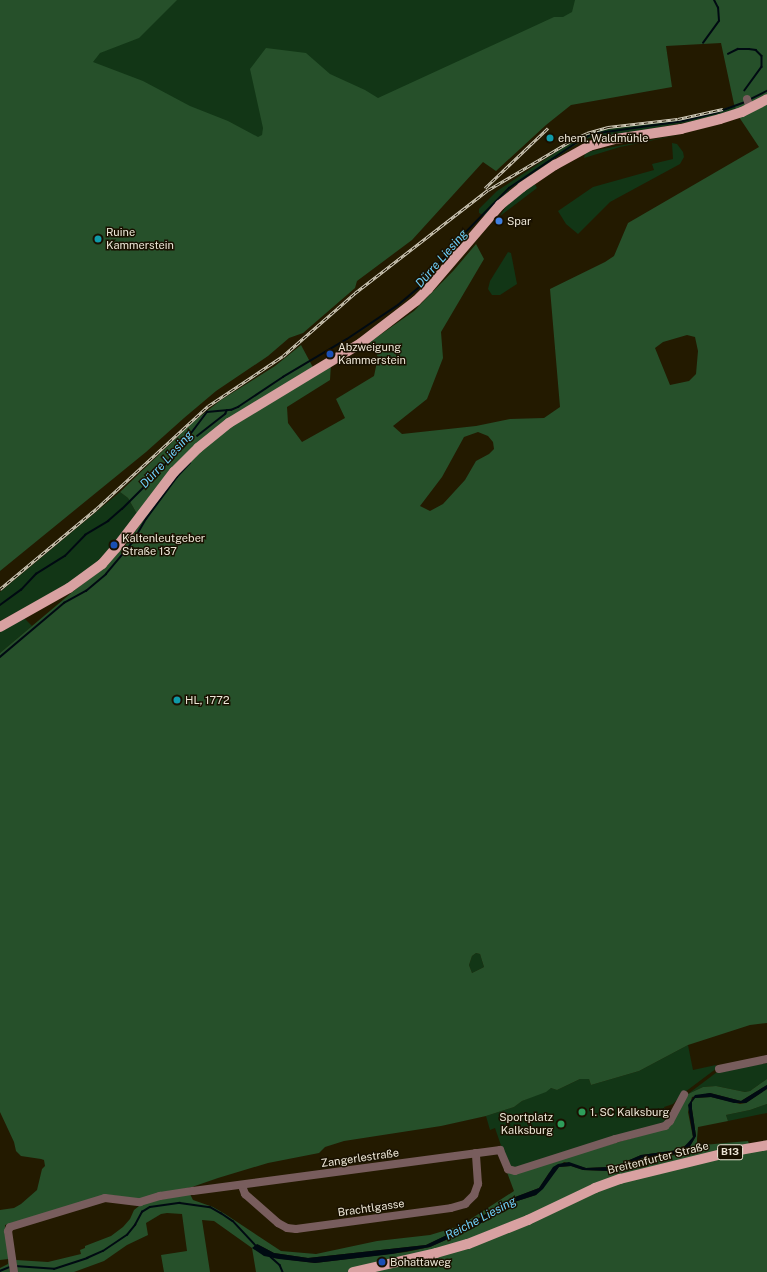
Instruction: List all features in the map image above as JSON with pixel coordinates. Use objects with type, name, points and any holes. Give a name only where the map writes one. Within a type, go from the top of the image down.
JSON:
[{"type":"main road","points":[[0,627],[78,582],[102,564],[174,472],[198,448],[224,427],[247,410],[361,342],[416,301],[500,205],[522,187],[555,165],[589,146],[616,139],[691,127],[728,117],[749,104],[767,99]]},
{"type":"main road","name":"Breitenfurter Straße","points":[[353,1272],[442,1252],[468,1244],[528,1220],[595,1188],[620,1179],[734,1151],[767,1145]]},
{"type":"street","points":[[719,1068],[767,1059]]},
{"type":"street","name":"Zangerlestraße","points":[[14,1272],[8,1229],[28,1221],[105,1198],[140,1202],[160,1196],[500,1150],[510,1170],[521,1170],[615,1139],[665,1126],[670,1121],[684,1095]]},
{"type":"street","name":"Brachtlgasse","points":[[242,1186],[245,1194],[287,1228],[296,1229],[451,1208],[465,1204],[474,1195],[478,1184],[476,1153]]},
{"type":"green space","points":[[0,0],[177,0],[139,38],[100,53],[93,62],[143,81],[190,106],[228,121],[258,137],[262,135],[263,128],[250,69],[266,48],[306,53],[330,74],[365,90],[378,98],[554,17],[563,17],[572,12],[575,0],[767,0],[767,1023],[750,1025],[688,1045],[639,1071],[591,1085],[589,1079],[580,1079],[557,1090],[551,1088],[546,1092],[522,1101],[514,1107],[486,1116],[441,1126],[344,1141],[325,1147],[319,1153],[268,1163],[192,1187],[141,1199],[127,1199],[113,1195],[104,1196],[5,1225],[10,1272],[0,1272],[0,1268],[8,1264],[8,1259],[0,1260],[0,1210],[14,1208],[37,1190],[42,1169],[45,1166],[44,1160],[21,1156],[16,1151],[14,1142],[0,1112],[0,653],[101,570],[124,547],[144,519],[137,514],[128,498],[120,492],[193,422],[221,400],[275,366],[301,345],[316,373],[331,364],[330,380],[287,407],[288,423],[302,442],[345,418],[336,399],[374,376],[378,357],[370,342],[414,311],[454,270],[476,244],[484,259],[441,332],[443,358],[427,399],[393,426],[402,434],[476,426],[510,419],[544,418],[560,407],[550,289],[605,262],[614,256],[628,223],[759,147],[739,117],[734,104],[721,43],[666,46],[672,87],[571,105],[546,125],[496,171],[483,162],[412,240],[357,281],[355,288],[303,333],[289,338],[268,356],[216,391],[146,452],[0,571]],"holes":[[[687,335],[695,337],[698,351],[696,374],[689,381],[670,385],[655,348],[663,342]],[[478,432],[488,436],[493,442],[494,449],[489,454],[476,461],[465,480],[443,504],[430,511],[420,506],[442,477],[464,437]],[[476,953],[480,954],[484,967],[472,973],[469,965],[472,956]]]},
{"type":"green space","points":[[65,0],[676,0],[212,228],[33,21]]},
{"type":"green space","points":[[742,103],[745,105],[732,111],[703,119],[646,130],[589,138],[572,147],[511,188],[485,216],[479,213],[479,209],[497,191],[579,137],[600,130],[693,118]]},
{"type":"green space","points":[[683,134],[620,147],[584,158],[585,154],[588,152]]},
{"type":"green space","points":[[672,143],[677,144],[683,152],[684,157],[680,164],[610,202],[578,234],[566,224],[558,211],[593,187],[654,170],[652,164],[673,159]]},
{"type":"green space","points":[[535,184],[537,188],[500,216],[508,203]]},
{"type":"green space","points":[[508,252],[511,253],[517,284],[500,295],[492,295],[488,289],[490,281]]},
{"type":"green space","points":[[120,492],[128,498],[137,514],[108,551],[91,568],[64,586],[0,621],[0,592]]},
{"type":"green space","points":[[22,616],[32,626],[0,653],[0,629]]},
{"type":"green space","points":[[476,953],[480,954],[484,967],[472,973],[469,965],[472,956]]},
{"type":"green space","name":"1. SC Kalksburg","points":[[688,1045],[693,1070],[716,1065],[717,1068],[681,1095],[673,1104],[664,1107],[668,1118],[666,1122],[517,1168],[508,1166],[495,1128],[490,1130],[486,1116],[514,1107],[522,1101],[551,1088],[557,1090],[580,1079],[589,1079],[591,1085],[639,1071]]},
{"type":"green space","points":[[767,1063],[767,1079],[750,1091],[745,1092],[716,1086],[703,1087],[688,1094],[717,1072]]},
{"type":"green space","points":[[767,1079],[767,1085],[741,1101],[710,1093],[692,1097],[688,1112],[693,1137],[689,1143],[678,1150],[641,1155],[618,1165],[608,1167],[586,1168],[564,1162],[549,1173],[539,1188],[510,1199],[470,1224],[426,1245],[308,1258],[274,1253],[257,1244],[274,1258],[315,1263],[406,1252],[430,1247],[477,1226],[505,1205],[536,1195],[559,1167],[571,1166],[583,1170],[609,1171],[632,1164],[642,1158],[658,1157],[689,1148],[696,1136],[692,1109],[692,1102],[695,1098],[711,1097],[740,1104],[746,1103],[767,1089],[767,1104],[750,1110],[726,1115],[728,1121],[698,1127],[697,1143],[703,1145],[748,1141],[749,1144],[767,1147],[767,1272],[256,1272],[252,1248],[214,1221],[202,1220],[210,1272],[164,1272],[161,1255],[187,1251],[182,1214],[167,1213],[161,1214],[146,1223],[148,1235],[127,1245],[104,1261],[74,1272],[17,1272],[16,1260],[48,1262],[81,1254],[80,1250],[85,1248],[85,1246],[111,1236],[123,1227],[130,1219],[134,1210],[143,1203],[190,1194],[193,1200],[213,1207],[281,1251],[316,1254],[377,1241],[430,1235],[460,1226],[514,1191],[505,1167],[507,1170],[542,1164],[657,1131],[688,1094],[703,1087],[716,1086],[745,1092],[750,1091]]},
{"type":"green space","points":[[767,1104],[767,1113],[728,1121],[726,1115],[750,1110]]},
{"type":"water","points":[[767,1085],[767,1089],[746,1103],[734,1103],[711,1097],[695,1098],[692,1102],[692,1109],[696,1136],[689,1148],[679,1154],[642,1158],[632,1164],[609,1171],[583,1170],[571,1166],[559,1167],[543,1189],[536,1195],[505,1205],[477,1226],[430,1247],[392,1254],[315,1263],[264,1256],[252,1248],[257,1244],[274,1253],[308,1258],[426,1245],[470,1224],[510,1199],[539,1188],[553,1167],[558,1164],[569,1162],[586,1168],[608,1167],[618,1165],[641,1155],[678,1150],[684,1147],[693,1137],[688,1105],[695,1095],[710,1093],[741,1101]]},
{"type":"waterway","points":[[703,43],[719,21],[718,8],[714,0]]},
{"type":"waterway","points":[[728,54],[738,49],[749,49],[756,50],[762,56],[762,67],[745,90]]},
{"type":"waterway","name":"Dürre Liesing","points":[[751,99],[767,91]]},
{"type":"waterway","name":"Dürre Liesing","points":[[0,605],[21,590],[36,574],[65,556],[85,535],[108,521],[122,509],[157,474],[180,448],[207,412],[231,410],[238,407],[283,377],[347,339],[398,305],[425,282],[455,243],[509,188],[592,134],[683,121],[718,112],[746,102]]},
{"type":"waterway","points":[[197,436],[225,414],[227,410]]},
{"type":"waterway","points":[[0,657],[64,603],[86,591],[106,574],[132,543],[146,519],[177,477],[190,463]]},
{"type":"waterway","name":"Reiche Liesing","points":[[15,1266],[54,1269],[87,1258],[103,1251],[127,1235],[135,1225],[142,1212],[150,1207],[180,1203],[210,1207],[221,1213],[233,1221],[256,1246]]},
{"type":"waterway","points":[[271,1257],[280,1265],[283,1272]]},
{"type":"waterway","name":"Reiche Liesing","points":[[0,1271],[10,1267]]},
{"type":"railway","points":[[0,589],[96,509],[208,406],[283,356],[355,293],[488,190],[587,133],[608,127],[678,119],[723,109]]},
{"type":"railway","points":[[485,188],[548,128]]},
{"type":"place","name":"ehem. Waldmühle","points":[[550,138]]},
{"type":"place","name":"Spar","points":[[499,221]]},
{"type":"place","name":"Ruine Kammerstein","points":[[98,239]]},
{"type":"place","name":"Abzweigung Kammerstein","points":[[330,354]]},
{"type":"place","name":"Kaltenleutgeber Straße 137","points":[[114,545]]},
{"type":"place","name":"HL, 1772","points":[[177,700]]},
{"type":"place","name":"1. SC Kalksburg","points":[[582,1112]]},
{"type":"place","name":"Sportplatz Kalksburg","points":[[561,1124]]},
{"type":"place","name":"Bohattaweg","points":[[382,1262]]}]
